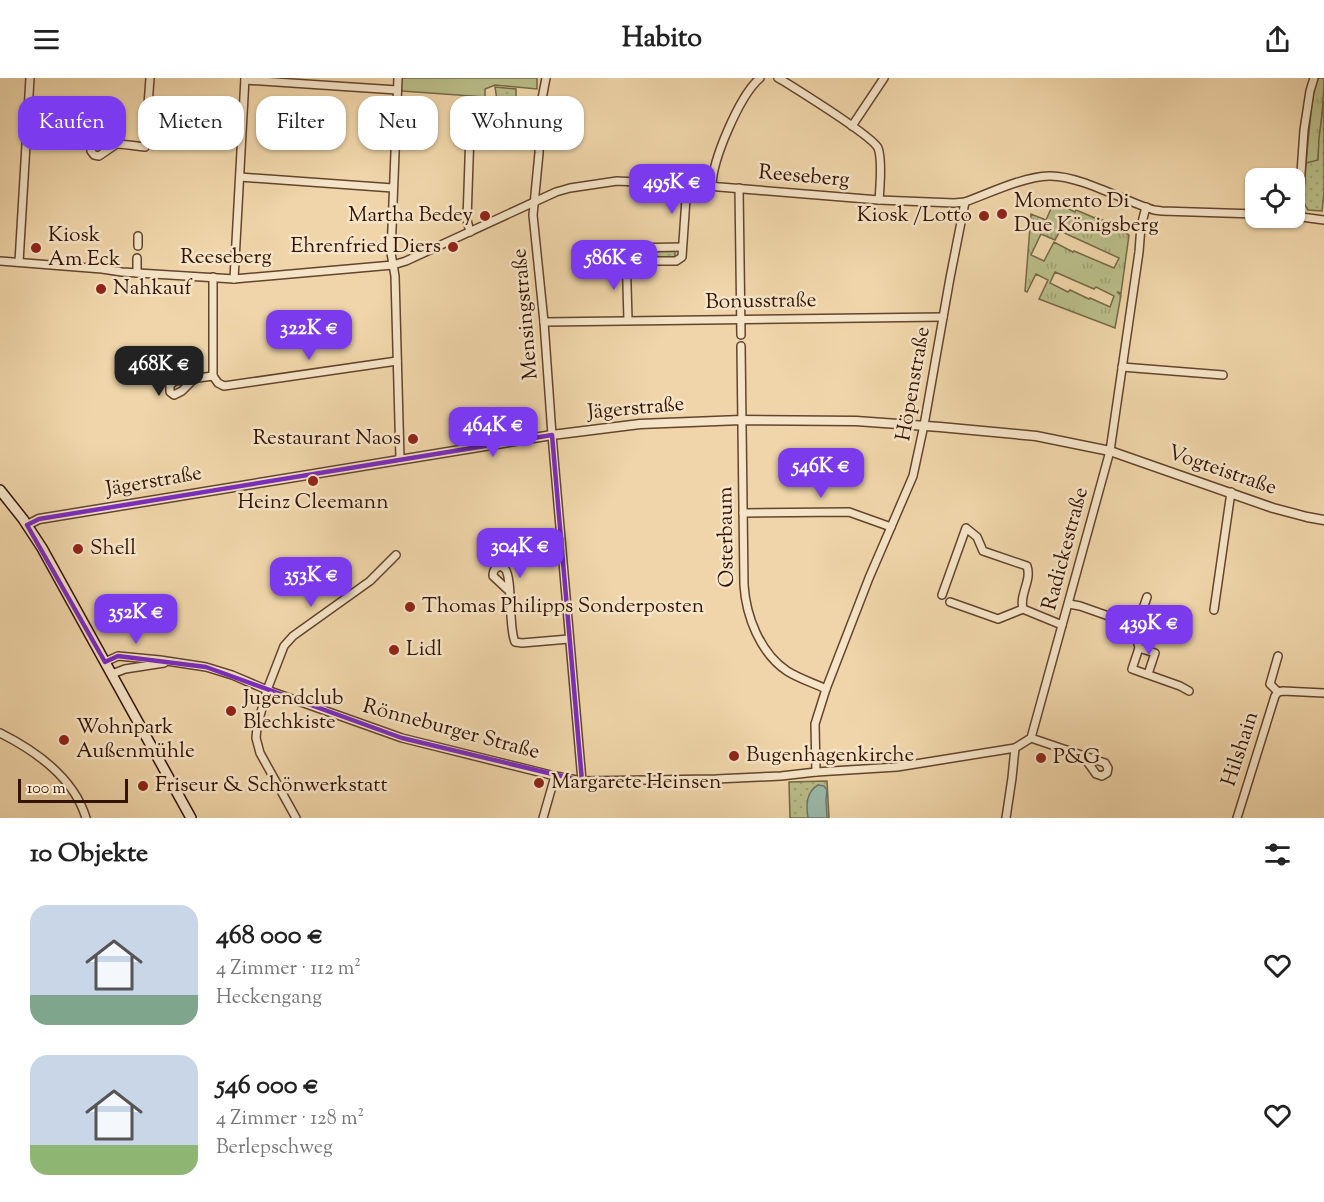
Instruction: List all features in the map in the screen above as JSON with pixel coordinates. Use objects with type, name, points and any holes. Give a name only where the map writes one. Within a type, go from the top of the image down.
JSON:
[{"type":"main road","points":[[0,490],[27,525],[51,564],[191,818]]},
{"type":"street","points":[[19,262],[30,78]]},
{"type":"street","points":[[126,146],[145,147],[150,78]]},
{"type":"street","points":[[398,78],[391,253],[395,276],[400,459]]},
{"type":"street","name":"Mensingstraße","points":[[546,78],[541,105],[533,215],[582,781]]},
{"type":"street","points":[[712,186],[714,165],[730,127],[746,94],[760,78]]},
{"type":"street","points":[[778,78],[873,142],[878,149],[879,200]]},
{"type":"street","points":[[852,126],[884,78]]},
{"type":"street","points":[[1300,168],[1304,130],[1314,78]]},
{"type":"street","points":[[234,279],[245,79],[397,90]]},
{"type":"street","points":[[469,150],[467,220],[470,232]]},
{"type":"street","name":"Reeseberg","points":[[0,261],[234,279],[393,265],[550,195],[570,188],[607,181],[687,184],[879,200],[954,203],[965,202],[1017,183],[1050,176],[1063,177],[1162,211],[1245,214]]},
{"type":"street","points":[[240,177],[393,188]]},
{"type":"street","points":[[626,261],[676,261],[682,257],[687,184]]},
{"type":"street","points":[[739,188],[741,335]]},
{"type":"street","name":"Höpenstraße","points":[[816,772],[815,724],[825,689],[913,476],[965,202]]},
{"type":"street","name":"Radickestraße","points":[[1031,738],[1110,451],[1141,226],[1146,207]]},
{"type":"street","points":[[1305,217],[1324,220]]},
{"type":"street","points":[[138,236],[138,246]]},
{"type":"street","points":[[628,321],[626,250],[682,247]]},
{"type":"street","points":[[137,258],[137,273]]},
{"type":"street","points":[[213,278],[213,376],[218,383],[224,386],[397,361]]},
{"type":"street","name":"Bonusstraße","points":[[544,322],[943,317]]},
{"type":"street","name":"Osterbaum","points":[[741,346],[744,595],[748,612],[756,634],[772,657],[784,669],[825,689]]},
{"type":"street","points":[[1122,367],[1223,375]]},
{"type":"street","points":[[194,379],[213,376]]},
{"type":"street","name":"Jägerstraße","points":[[27,525],[39,519],[400,459],[552,435],[640,424],[741,420],[856,421],[1036,436],[1110,451]]},
{"type":"street","name":"Vogteistraße","points":[[1110,451],[1273,507],[1324,520]]},
{"type":"street","points":[[1214,610],[1231,492]]},
{"type":"street","points":[[743,513],[849,512],[891,527]]},
{"type":"street","points":[[942,595],[966,528],[977,537],[982,551],[1027,566],[1029,574],[1022,600],[1023,609]]},
{"type":"street","points":[[297,818],[260,753],[256,738],[267,690],[287,641],[370,581],[396,555]]},
{"type":"street","points":[[509,591],[512,635],[515,642],[569,639]]},
{"type":"street","points":[[1148,597],[1137,626],[1136,636],[1139,648],[1132,669],[1189,691]]},
{"type":"street","points":[[950,602],[998,619],[1023,609],[1062,625]]},
{"type":"street","points":[[1069,604],[1137,626]]},
{"type":"street","points":[[1139,648],[1155,653],[1148,674]]},
{"type":"street","name":"Rönneburger Straße","points":[[105,662],[118,656],[206,667],[402,738],[582,781],[716,780],[781,776],[897,767],[1015,748]]},
{"type":"street","name":"Hilshain","points":[[1278,656],[1270,684],[1278,692],[1324,693]]},
{"type":"street","name":"Rönneburger Straße","points":[[112,674],[125,669],[172,662]]},
{"type":"street","name":"Hilshain","points":[[1237,818],[1278,692]]},
{"type":"street","points":[[0,733],[36,754],[58,773],[79,799],[86,818]]},
{"type":"street","points":[[1006,818],[1015,748],[1031,738],[1084,757]]},
{"type":"street","points":[[543,818],[555,776]]},
{"type":"highlighted area","points":[[552,435],[582,781],[402,738],[206,667],[118,656],[105,662],[27,525],[39,519]]},
{"type":"green space","points":[[400,78],[537,78],[537,89],[495,85],[485,89],[485,96],[402,91]]},
{"type":"green space","points":[[1318,78],[1324,78],[1318,161],[1306,163],[1313,91]]},
{"type":"green space","points":[[495,87],[516,89],[516,96],[496,96]]},
{"type":"green space","points":[[1324,101],[1322,211],[1308,210],[1305,205],[1306,163],[1318,160]]},
{"type":"green space","points":[[1054,202],[1075,212],[1076,210],[1096,217],[1129,235],[1121,293],[1117,292],[1121,295],[1115,328],[1039,299],[1048,280],[1036,274],[1027,292],[1025,291],[1031,214],[1046,220]],"holes":[[[1060,231],[1119,258],[1114,268],[1054,242],[1044,261],[1031,255],[1041,234],[1055,240]],[[1055,272],[1114,296],[1110,307],[1050,283]]]},
{"type":"green space","points":[[629,250],[675,250],[675,260],[630,260]]},
{"type":"green space","points":[[827,781],[829,818],[790,818],[789,782]]},
{"type":"shaded area","points":[[818,785],[824,786],[827,790],[827,818],[808,818],[808,799],[811,791]]},
{"type":"place","name":"Momento Di Due Königsberg","points":[[1002,214]]},
{"type":"place","name":"Martha Bedey","points":[[485,216]]},
{"type":"place","name":"Kiosk /Lotto","points":[[984,216]]},
{"type":"place","name":"Ehrenfried Diers","points":[[453,247]]},
{"type":"place","name":"Kiosk Am Eck","points":[[36,248]]},
{"type":"place","name":"Nahkauf","points":[[101,289]]},
{"type":"place","name":"Restaurant Naos","points":[[413,439]]},
{"type":"place","name":"Heinz Cleemann","points":[[313,481]]},
{"type":"place","name":"Shell","points":[[78,549]]},
{"type":"place","name":"Thomas Philipps Sonderposten","points":[[410,607]]},
{"type":"place","name":"Lidl","points":[[394,650]]},
{"type":"place","name":"Jugendclub Blechkiste","points":[[231,711]]},
{"type":"place","name":"Wohnpark Außenmühle","points":[[64,740]]},
{"type":"place","name":"Bugenhagenkirche","points":[[734,756]]},
{"type":"place","name":"P&G","points":[[1041,758]]},
{"type":"place","name":"Margarete Heinsen","points":[[539,783]]},
{"type":"place","name":"Friseur & Schönwerkstatt","points":[[143,786]]}]
